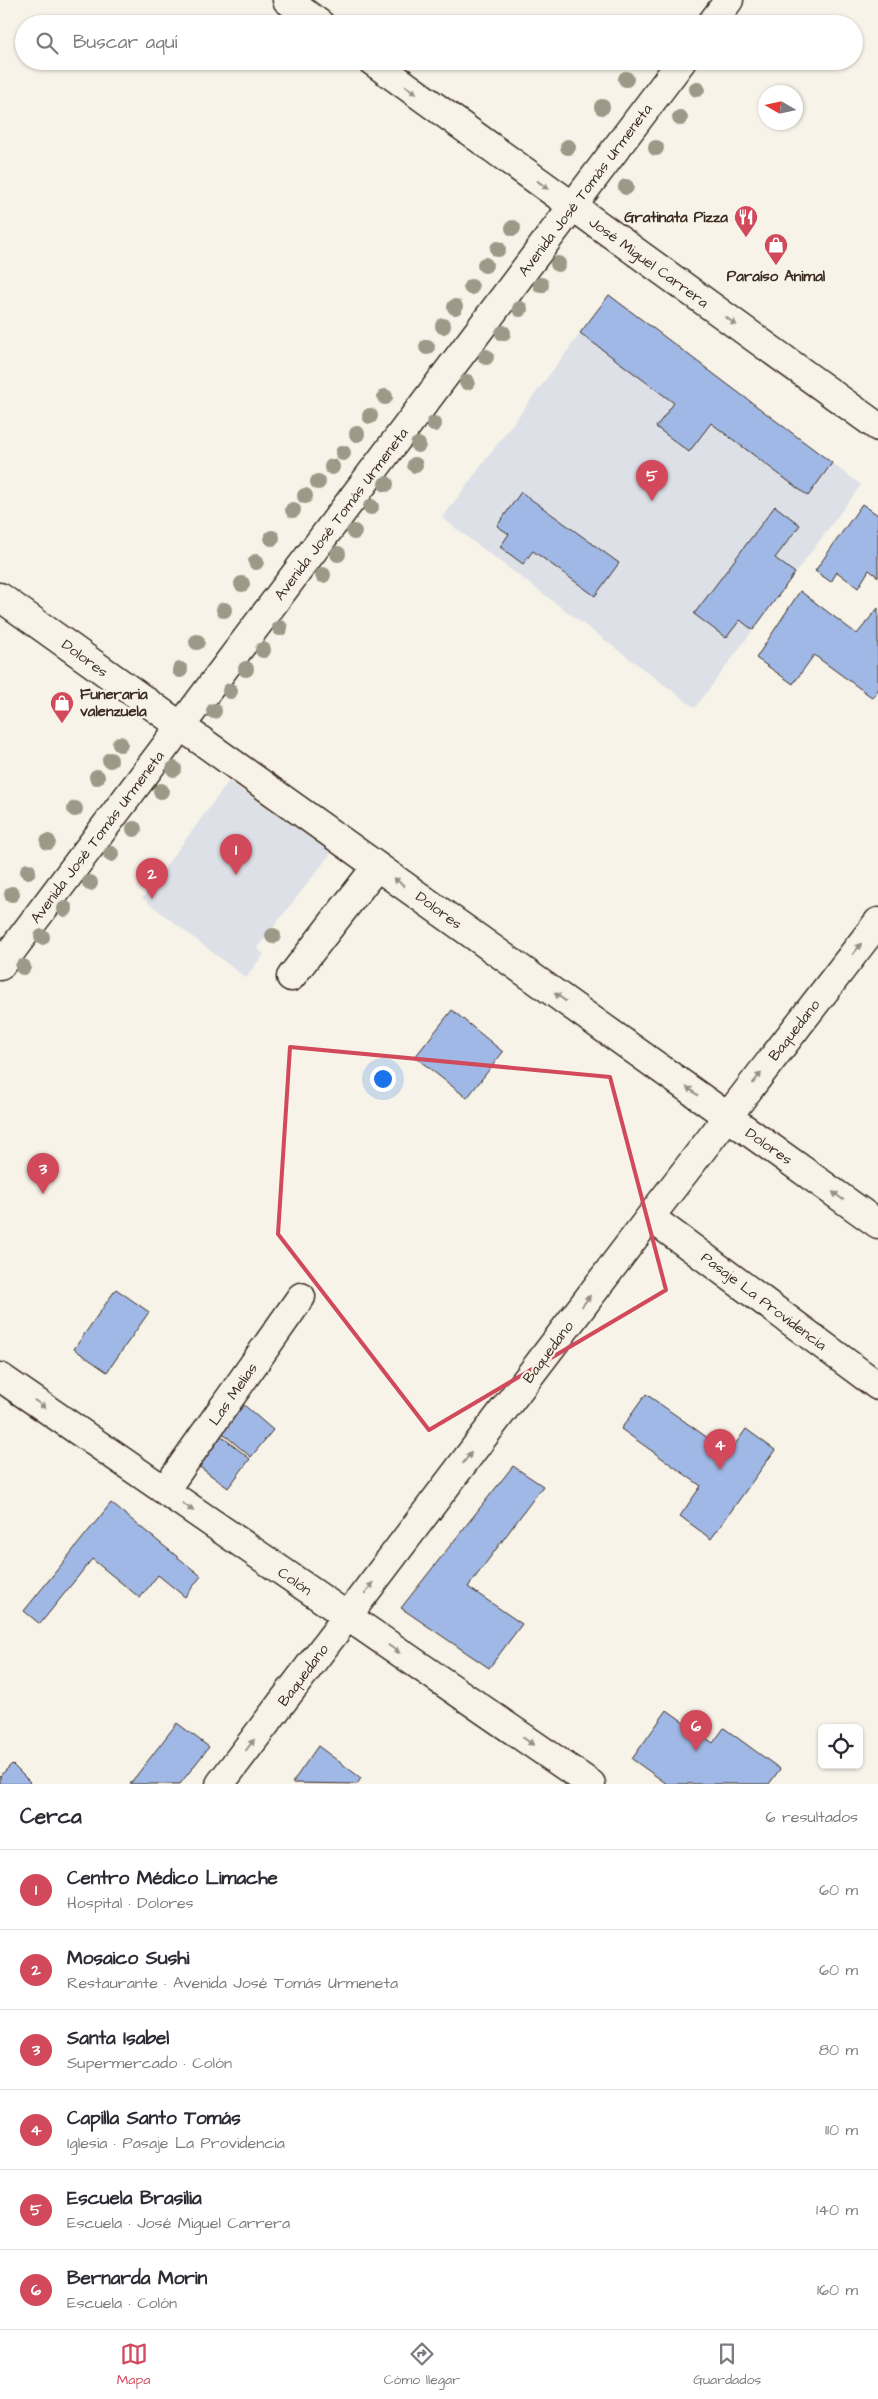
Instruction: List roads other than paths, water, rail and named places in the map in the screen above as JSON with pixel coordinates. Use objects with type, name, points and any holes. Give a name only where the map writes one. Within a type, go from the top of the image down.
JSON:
[{"type":"street","points":[[287,0],[308,15]]},
{"type":"street","points":[[718,15],[729,0]]},
{"type":"street","name":"José Miguel Carrera","points":[[384,70],[878,427]]},
{"type":"street","name":"Avenida José Tomás Urmeneta","points":[[0,966],[675,70]]},
{"type":"street","name":"Dolores","points":[[0,597],[878,1224]]},
{"type":"street","points":[[291,977],[377,866]]},
{"type":"street","name":"Baquedano","points":[[220,1784],[727,1116],[878,922]]},
{"type":"street","name":"Pasaje La Providencia","points":[[650,1217],[878,1386]]},
{"type":"street","name":"Las Melias","points":[[165,1490],[301,1297]]},
{"type":"street","name":"Colón","points":[[0,1377],[591,1784]]},
{"type":"place","name":"Gratinata Pizza","points":[[746,238]]},
{"type":"place","name":"Paraíso Animal","points":[[776,266]]},
{"type":"place","name":"Escuela Brasilia","points":[[652,501]]},
{"type":"place","name":"Funeraria valenzuela","points":[[62,724]]},
{"type":"place","name":"Centro Médico Limache","points":[[236,875]]},
{"type":"place","name":"Mosaico Sushi","points":[[152,899]]},
{"type":"place","name":"Santa Isabel","points":[[43,1194]]},
{"type":"place","name":"Capilla Santo Tomás","points":[[720,1470]]},
{"type":"place","name":"Bernarda Morin","points":[[696,1751]]}]
